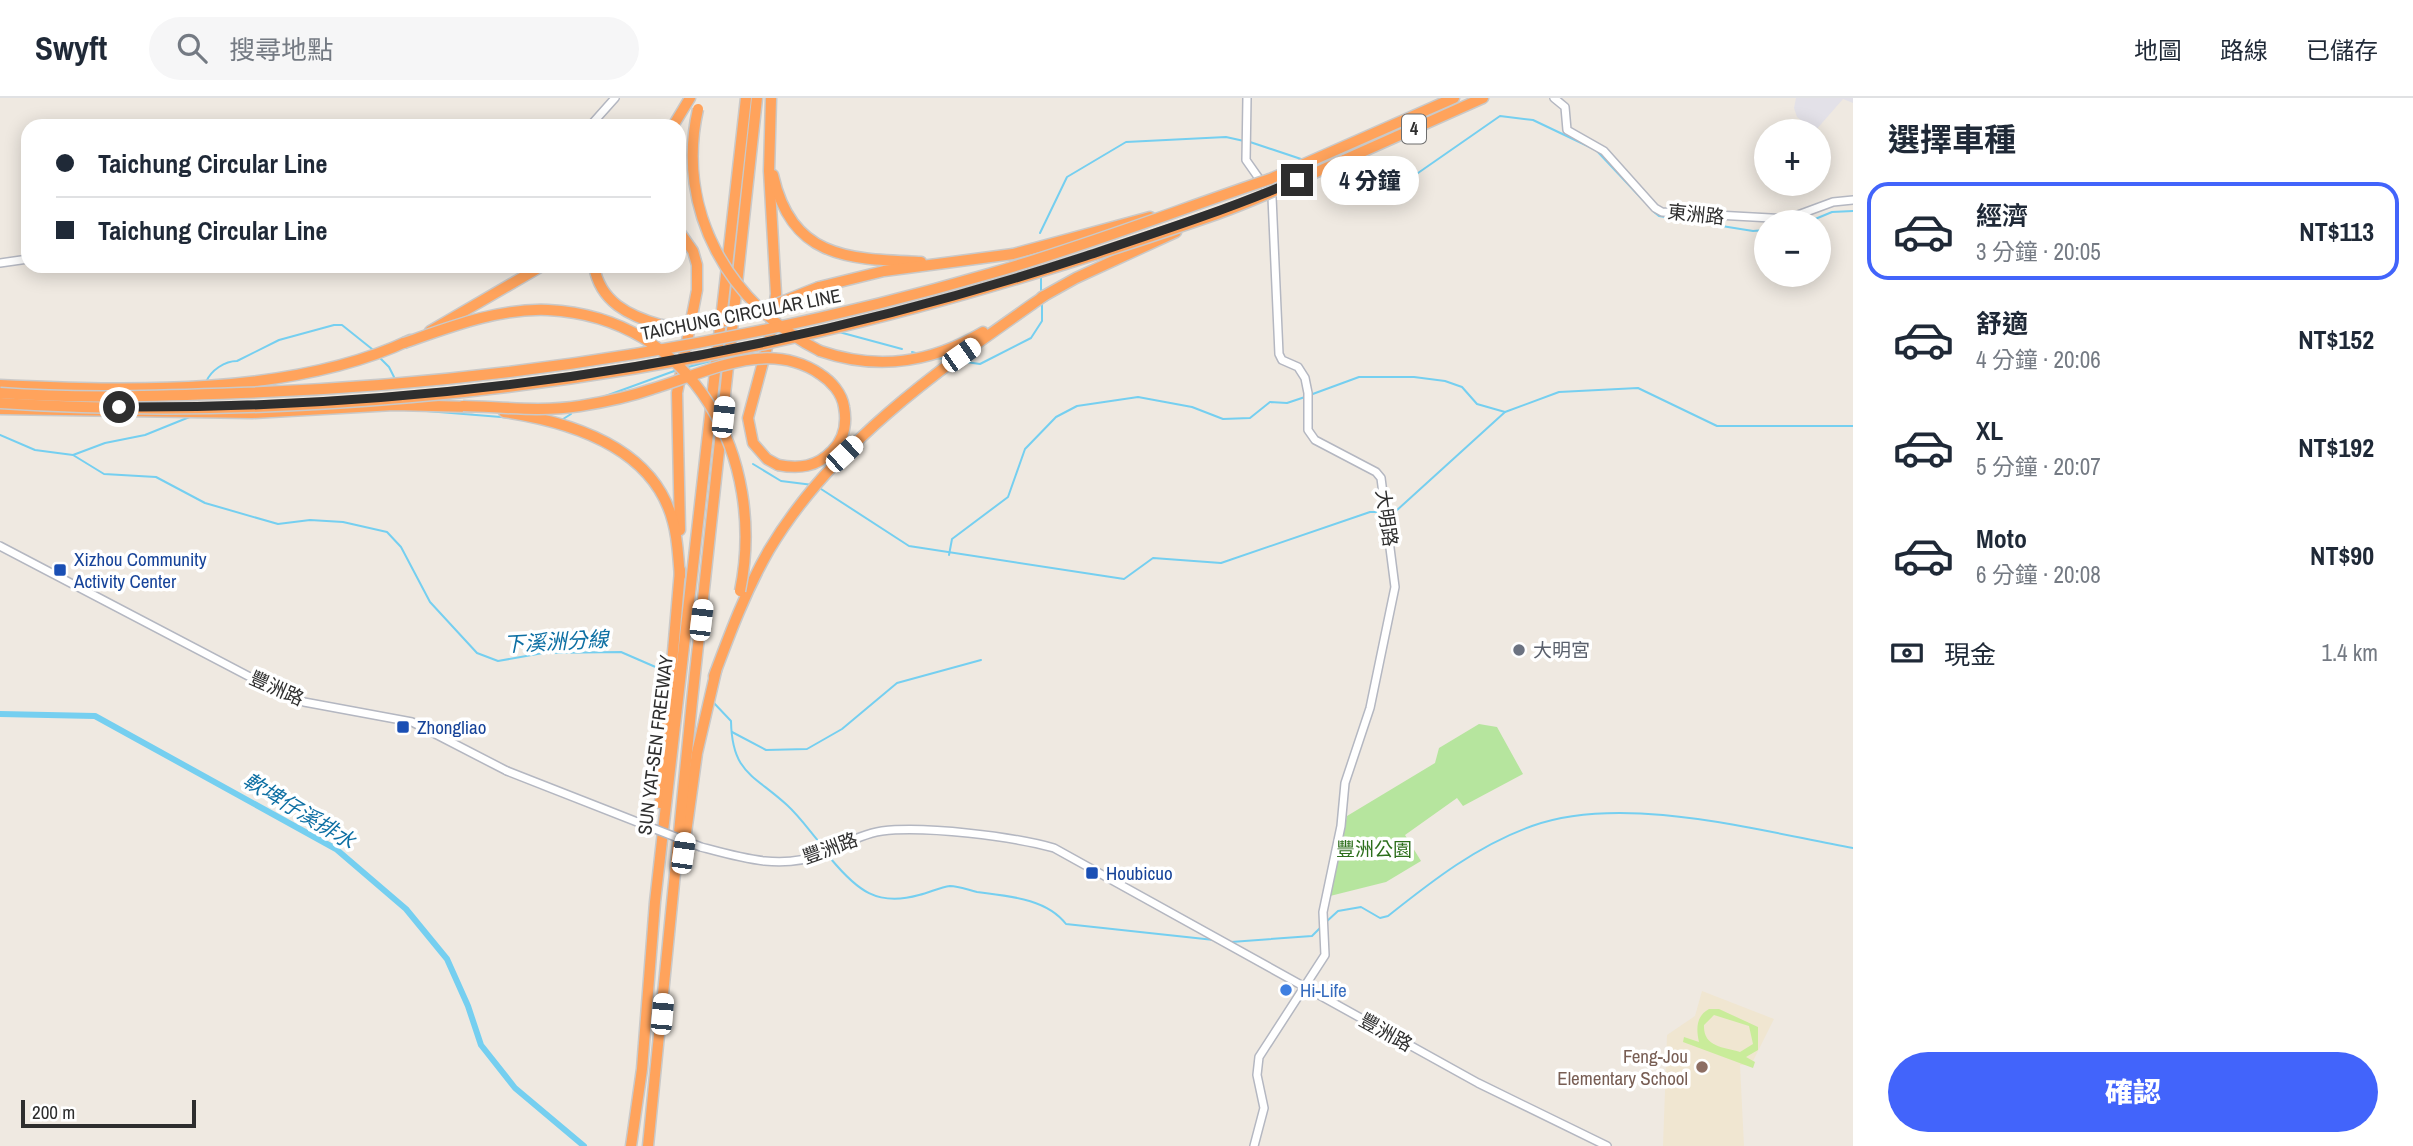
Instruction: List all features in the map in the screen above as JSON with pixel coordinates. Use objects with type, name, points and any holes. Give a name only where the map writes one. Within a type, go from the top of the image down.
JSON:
[{"type":"highway","points":[[701,98],[692,140],[692,175],[709,241],[718,260],[747,298],[783,329],[811,346],[854,361],[910,361],[968,340],[1076,278],[1220,213]]},
{"type":"highway","name":"SUN YAT-SEN FREEWAY","points":[[631,1146],[642,1069],[677,667],[746,98]]},
{"type":"highway","name":"SUN YAT-SEN FREEWAY","points":[[648,1146],[696,662],[757,98]]},
{"type":"highway","points":[[0,409],[252,413],[394,405],[552,409],[621,398],[751,358],[786,359],[807,366],[831,382],[844,405],[845,421],[839,442],[825,458],[804,467],[778,465],[767,459],[753,443],[748,418],[770,336],[776,294],[770,146],[771,98]]},
{"type":"highway","name":"TAICHUNG CIRCULAR LINE","points":[[0,393],[166,396],[435,382],[615,357],[818,319],[980,276],[1270,179],[1454,98]]},
{"type":"highway","name":"TAICHUNG CIRCULAR LINE","points":[[0,403],[166,407],[278,405],[438,393],[576,376],[819,332],[998,285],[1220,213],[1483,98]]},
{"type":"highway","points":[[677,119],[688,101]]},
{"type":"highway","points":[[770,146],[774,177],[781,201],[791,219],[805,235],[830,252],[864,259],[926,262],[1013,254]]},
{"type":"highway","points":[[596,273],[600,286],[622,310],[661,325],[687,328],[738,320],[819,287],[854,277],[1013,254],[1207,200]]},
{"type":"highway","points":[[677,667],[680,576],[677,393],[697,290],[697,265],[686,238]]},
{"type":"highway","points":[[404,343],[468,311],[530,273]]},
{"type":"highway","points":[[669,932],[706,710],[744,589],[786,523],[844,454],[939,370],[1044,296]]},
{"type":"highway","points":[[0,385],[162,387],[271,380],[341,364],[506,313],[549,310],[611,324],[663,353],[706,400],[734,454],[743,486],[747,526],[744,589]]},
{"type":"highway","points":[[463,406],[549,419],[612,445],[635,462],[657,487],[673,522],[680,576]]},
{"type":"street","points":[[595,119],[612,98]]},
{"type":"street","name":"大明路","points":[[1247,98],[1246,160],[1272,197],[1279,354],[1282,360],[1298,367],[1305,378],[1308,393],[1308,430],[1315,440],[1376,472],[1381,478],[1394,573],[1391,609],[1370,708],[1345,783],[1341,827],[1323,912],[1325,955],[1304,986]]},
{"type":"street","name":"東洲路","points":[[1554,98],[1565,107],[1567,130],[1604,151],[1655,208],[1662,212],[1787,219],[1833,202],[1853,200]]},
{"type":"street","points":[[0,263],[21,260]]},
{"type":"street","name":"豐洲路","points":[[0,546],[273,689],[304,702],[412,722],[508,771],[701,847],[753,861],[785,862],[806,860],[869,834],[884,831],[1030,841],[1077,859],[1478,1083],[1607,1146]]},
{"type":"street","points":[[1254,1146],[1264,1108],[1257,1074],[1259,1057],[1304,986]]},
{"type":"shaded area","points":[[1796,98],[1853,98],[1853,103],[1843,99],[1826,119],[1800,119],[1794,108]]},
{"type":"shaded area","name":"Feng-Jou Elementary School","points":[[1702,991],[1774,1019],[1751,1065],[1740,1065],[1744,1146],[1663,1146],[1667,1035],[1695,1016]]},
{"type":"green space","name":"豐洲公園","points":[[1479,724],[1497,727],[1523,774],[1463,806],[1457,798],[1405,835],[1421,861],[1386,882],[1330,896],[1347,816],[1435,763],[1439,748]]},
{"type":"green space","points":[[1719,1009],[1758,1027],[1758,1050],[1746,1057],[1755,1062],[1753,1068],[1683,1042],[1684,1037],[1699,1042],[1698,1023],[1705,1012]],"holes":[[[1714,1015],[1749,1026],[1753,1044],[1740,1052],[1710,1042],[1704,1025]]]},
{"type":"waterway","points":[[1332,171],[1371,186],[1418,173],[1500,116],[1533,120],[1596,150],[1643,200]]},
{"type":"waterway","points":[[1040,233],[1067,177],[1126,142],[1226,137],[1244,141]]},
{"type":"waterway","points":[[1250,142],[1304,160]]},
{"type":"waterway","points":[[1831,212],[1853,211]]},
{"type":"waterway","points":[[1654,212],[1659,216],[1754,231]]},
{"type":"waterway","points":[[1041,275],[1041,294]]},
{"type":"waterway","points":[[959,361],[980,364],[1031,338],[1042,321],[1042,303]]},
{"type":"waterway","points":[[206,382],[223,364],[237,361],[279,340],[334,325],[342,325],[372,349]]},
{"type":"waterway","points":[[839,332],[902,349]]},
{"type":"waterway","points":[[912,352],[919,354]]},
{"type":"waterway","points":[[378,356],[389,367],[395,379]]},
{"type":"waterway","points":[[935,358],[946,359]]},
{"type":"waterway","points":[[688,367],[711,361]]},
{"type":"waterway","points":[[600,398],[677,370]]},
{"type":"waterway","points":[[1310,395],[1359,377],[1414,377],[1445,381],[1462,387],[1477,404],[1505,412],[1559,392],[1638,388],[1717,426],[1853,426]]},
{"type":"waterway","points":[[949,555],[952,539],[1008,497],[1025,449],[1056,417],[1077,406],[1138,397],[1192,407],[1223,419],[1250,418],[1270,402],[1287,403],[1305,397]]},
{"type":"waterway","points":[[414,410],[513,418]]},
{"type":"waterway","points":[[1388,511],[1396,511],[1505,412]]},
{"type":"waterway","points":[[560,421],[571,414]]},
{"type":"waterway","points":[[0,435],[35,450],[73,455],[105,443],[145,435],[192,416]]},
{"type":"waterway","name":"下溪洲分線","points":[[73,455],[104,474],[156,477],[205,503],[278,524],[310,520],[343,522],[387,532],[401,547],[430,602],[477,653],[498,661],[543,653],[621,652],[667,672]]},
{"type":"waterway","points":[[753,464],[781,481],[813,485]]},
{"type":"waterway","points":[[818,487],[909,546],[1124,579],[1153,558],[1221,563],[1370,512],[1383,512]]},
{"type":"waterway","points":[[732,732],[766,750],[807,749],[842,729],[897,683],[981,660]]},
{"type":"waterway","name":"下溪洲分線","points":[[713,702],[731,721],[735,752],[740,762],[755,779],[791,809],[820,843]]},
{"type":"waterway","name":"軟埤仔溪排水","points":[[0,714],[95,716],[336,849],[406,909],[447,959],[468,1006],[481,1045],[515,1088],[584,1146]]},
{"type":"waterway","points":[[1326,922],[1338,911],[1361,907],[1380,918],[1388,916],[1439,877],[1493,843],[1532,826],[1568,817],[1608,813],[1692,818],[1853,848]]},
{"type":"waterway","name":"下溪洲分線","points":[[831,859],[859,887],[880,897],[904,898],[953,886],[1037,904],[1058,915],[1066,924],[1214,940]]},
{"type":"waterway","points":[[1231,942],[1312,936],[1322,926]]},
{"type":"place","name":"Xizhou Community Activity Center","points":[[60,570]]},
{"type":"place","name":"大明宮","points":[[1519,650]]},
{"type":"place","name":"Zhongliao","points":[[403,727]]},
{"type":"place","name":"Houbicuo","points":[[1092,873]]},
{"type":"place","name":"Hi-Life","points":[[1286,990]]},
{"type":"place","name":"Feng-Jou Elementary School","points":[[1702,1067]]},
{"type":"route","points":[[119,407],[278,405],[438,393],[576,376],[703,355],[819,332],[998,285],[1220,213],[1297,180]]}]
